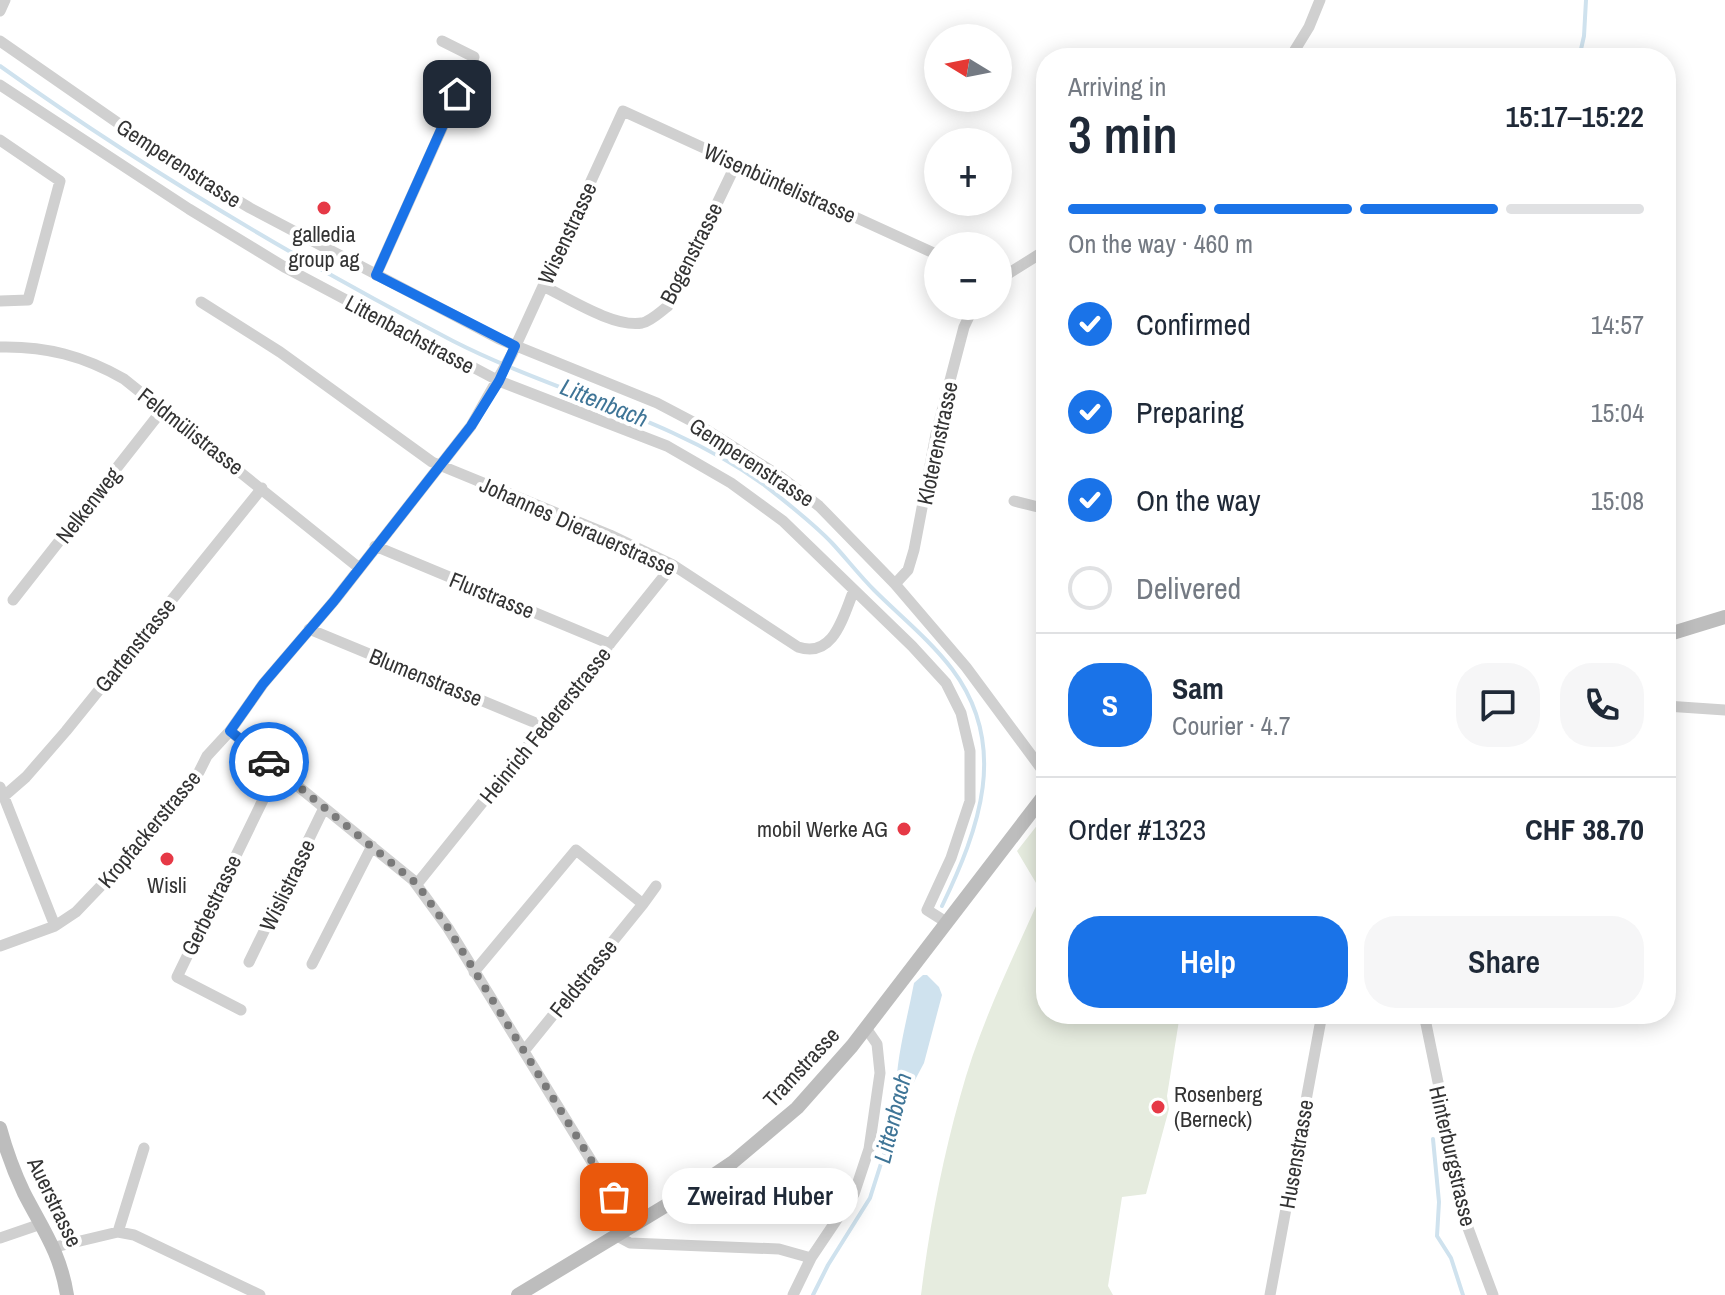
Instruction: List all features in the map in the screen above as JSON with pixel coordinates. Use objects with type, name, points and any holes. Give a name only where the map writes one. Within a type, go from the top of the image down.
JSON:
[{"type":"main road","points":[[1676,632],[1725,617]]},
{"type":"main road","name":"Tramstrasse","points":[[518,1295],[716,1174],[772,1130],[818,1086],[866,1028],[1036,806]]},
{"type":"main road","name":"Auerstrasse","points":[[0,1128],[23,1192],[55,1247],[67,1295]]},
{"type":"street","points":[[0,11],[5,0]]},
{"type":"street","points":[[1296,48],[1320,0]]},
{"type":"street","name":"Gemperenstrasse","points":[[0,41],[177,164],[250,208],[513,350],[657,403],[734,446],[819,506],[897,581],[1036,762]]},
{"type":"street","points":[[376,275],[474,57],[442,41]]},
{"type":"street","name":"Littenbachstrasse","points":[[0,85],[246,244],[501,377],[667,446],[706,467],[783,521],[946,683],[961,713],[970,751],[970,801],[951,858],[927,910],[946,922]]},
{"type":"street","name":"Wisenstrasse","points":[[501,377],[623,111]]},
{"type":"street","name":"Wisenbüntelistrasse","points":[[623,111],[924,249]]},
{"type":"street","points":[[0,140],[60,181],[28,300],[0,301]]},
{"type":"street","name":"Bogenstrasse","points":[[543,286],[623,323],[644,323],[668,306],[736,164]]},
{"type":"street","points":[[1012,271],[1036,256]]},
{"type":"street","name":"Johannes Dierauerstrasse","points":[[201,302],[280,352],[432,462],[610,535],[673,565],[806,650],[815,651],[831,639],[854,590]]},
{"type":"street","name":"Kloterenstrasse","points":[[897,581],[908,570],[914,550],[936,434],[967,320]]},
{"type":"street","name":"Feldmülistrasse","points":[[0,347],[29,346],[85,359],[124,379],[358,567]]},
{"type":"street","name":"Kropfackerstrasse","points":[[0,946],[55,926],[93,896],[230,731],[263,684],[441,466],[471,426],[501,377]]},
{"type":"street","name":"Nelkenweg","points":[[13,600],[163,409]]},
{"type":"street","name":"Gartenstrasse","points":[[1,792],[26,777],[66,731],[262,488]]},
{"type":"street","points":[[1014,501],[1036,506]]},
{"type":"street","name":"Flurstrasse","points":[[375,546],[610,644]]},
{"type":"street","name":"Heinrich Federerstrasse","points":[[417,884],[673,565]]},
{"type":"street","name":"Blumenstrasse","points":[[309,629],[543,726]]},
{"type":"street","points":[[1676,707],[1725,710]]},
{"type":"street","name":"Wislistrasse","points":[[230,731],[417,884],[448,928],[632,1227]]},
{"type":"street","name":"Gerbestrasse","points":[[241,1010],[177,977],[278,769]]},
{"type":"street","points":[[1,792],[55,926]]},
{"type":"street","name":"Wislistrasse","points":[[249,962],[324,808]]},
{"type":"street","points":[[312,964],[372,846]]},
{"type":"street","points":[[474,972],[578,846],[643,904]]},
{"type":"street","name":"Feldstrasse","points":[[524,1051],[656,886]]},
{"type":"street","name":"Husenstrasse","points":[[1270,1295],[1320,1024]]},
{"type":"street","name":"Hinterburgstrasse","points":[[1426,1024],[1468,1228],[1493,1295]]},
{"type":"street","points":[[793,1295],[811,1258],[854,1194],[869,1149],[880,1073],[877,1044],[866,1028]]},
{"type":"street","points":[[118,1232],[144,1148]]},
{"type":"street","points":[[0,1238],[41,1224]]},
{"type":"street","points":[[55,1247],[118,1232],[134,1235],[260,1295]]},
{"type":"street","points":[[617,1236],[630,1243],[779,1249],[811,1258]]},
{"type":"shaded area","points":[[1036,827],[1036,883],[1017,851]]},
{"type":"shaded area","points":[[1036,906],[1036,1024],[1178,1024],[1167,1096],[1169,1109],[1146,1194],[1122,1197],[1108,1286],[1113,1295],[921,1295],[932,1220],[953,1121],[997,994]]},
{"type":"water","points":[[923,975],[939,987],[942,995],[924,1063],[897,1114],[896,1081],[901,1048],[914,983]]},
{"type":"waterway","points":[[1581,48],[1586,0]]},
{"type":"waterway","name":"Littenbach","points":[[0,66],[165,177],[336,278],[453,341],[689,441],[763,484],[816,527],[952,669],[970,698],[980,728],[984,758],[983,788],[977,817],[942,906]]},
{"type":"waterway","name":"Littenbach","points":[[813,1295],[870,1198],[898,1110]]},
{"type":"waterway","points":[[1433,1139],[1439,1202],[1437,1236],[1451,1258],[1463,1295]]},
{"type":"way so far","points":[[269,762],[417,884],[555,1098],[614,1197]]},
{"type":"place","name":"galledia group ag","points":[[324,208]]},
{"type":"place","name":"mobil Werke AG","points":[[904,829]]},
{"type":"place","name":"Wisli","points":[[167,859]]},
{"type":"place","name":"Rosenberg (Berneck)","points":[[1158,1107]]},
{"type":"place","name":"Zweirad Huber","points":[[614,1197]]},
{"type":"route","points":[[269,762],[230,731],[263,684],[334,601],[471,426],[499,381],[515,346],[376,275],[457,94]]}]
